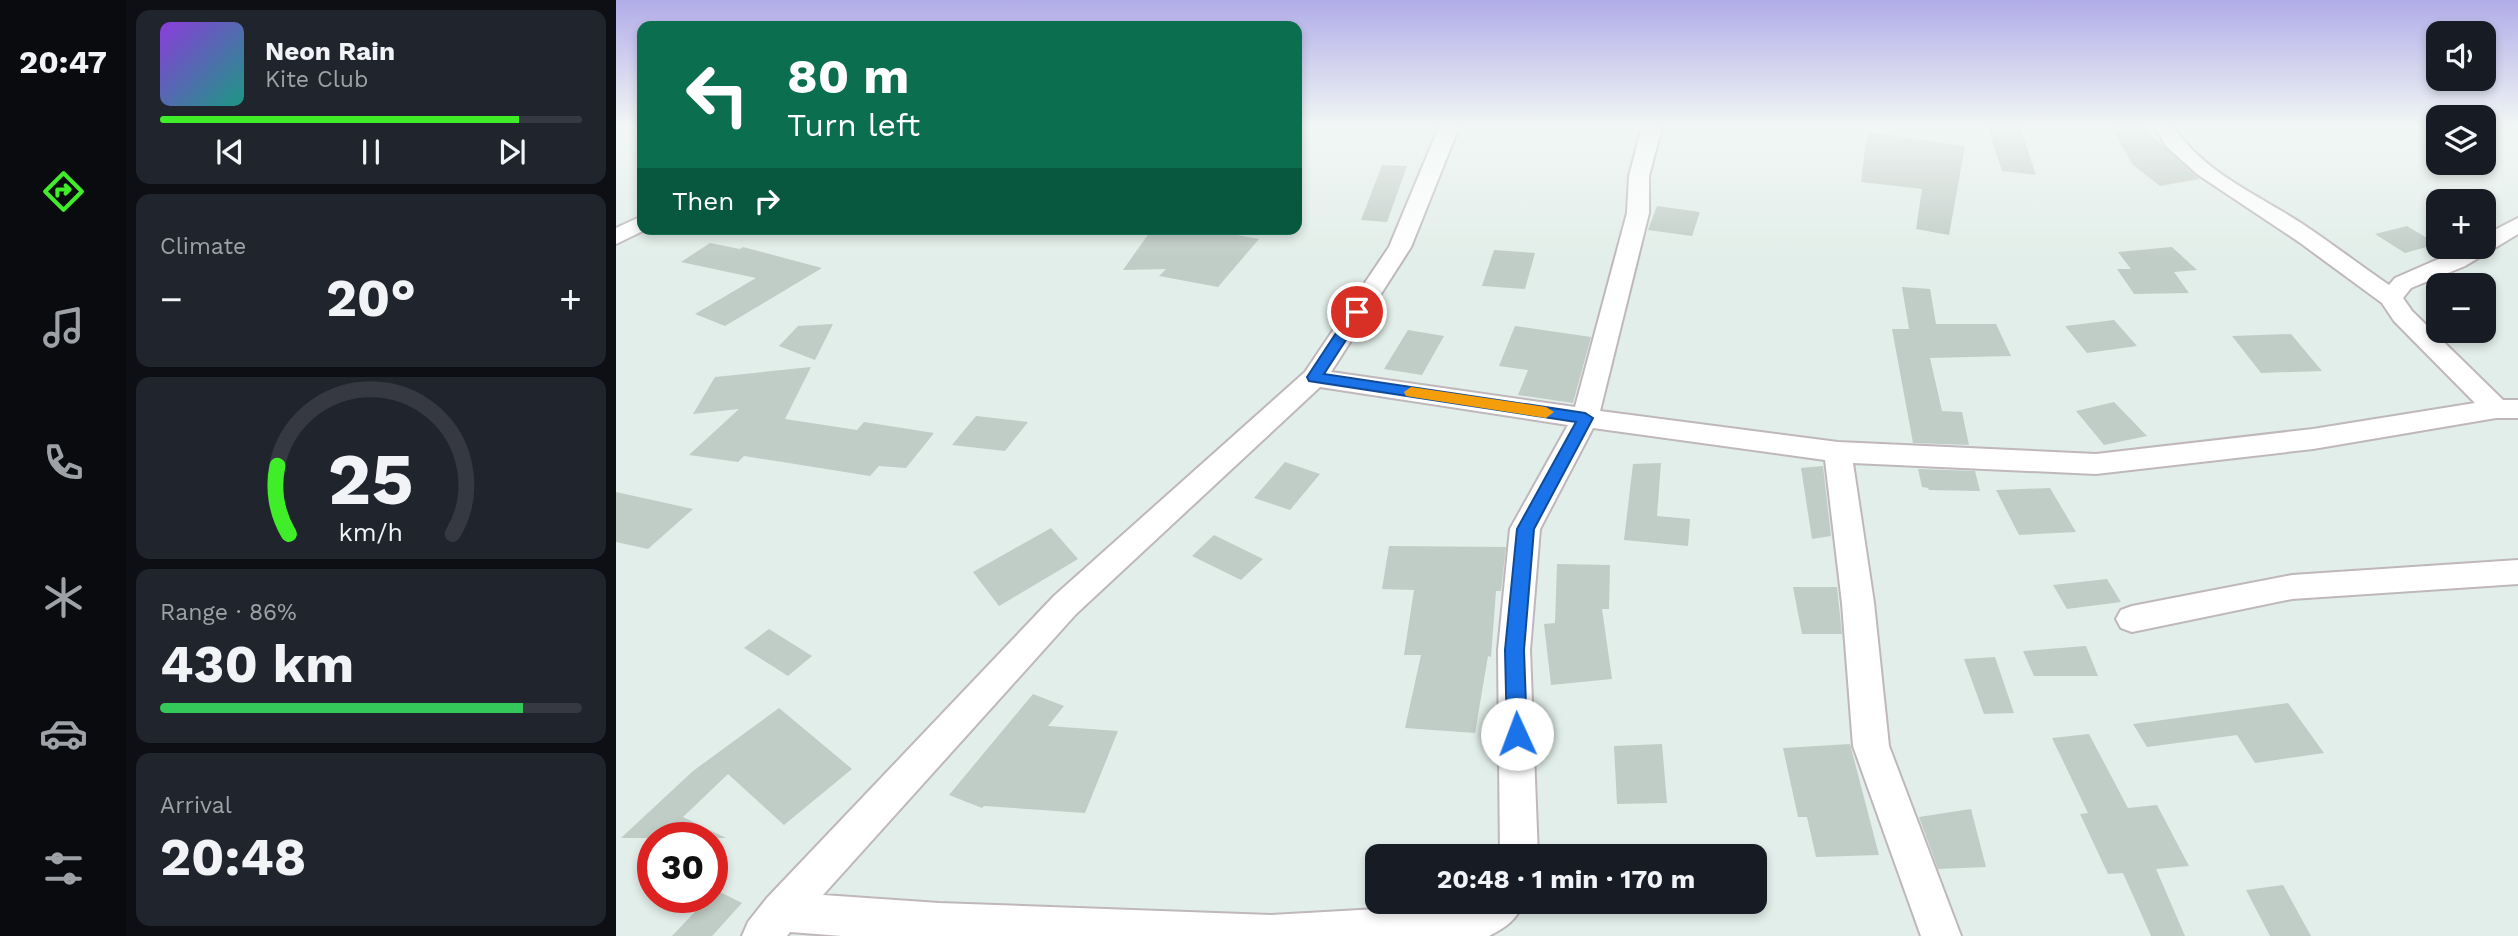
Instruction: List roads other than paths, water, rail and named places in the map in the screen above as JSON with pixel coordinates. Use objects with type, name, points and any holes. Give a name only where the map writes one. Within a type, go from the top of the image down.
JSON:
[{"type":"street","points":[[772,924],[1065,605],[1314,377],[1401,247],[1432,171]]},
{"type":"street","points":[[1521,844],[1514,650],[1525,529],[1585,418],[1638,213],[1640,171]]},
{"type":"street","points":[[2204,171],[2297,230],[2391,298],[2403,316],[2507,409]]},
{"type":"street","points":[[2496,238],[2518,225]]},
{"type":"street","points":[[2391,298],[2403,284],[2460,259]]},
{"type":"street","points":[[1314,377],[1585,418],[1838,452],[2096,464],[2313,439],[2507,409]]},
{"type":"street","points":[[1838,452],[1858,603],[1871,746],[1941,936]]},
{"type":"street","points":[[2132,619],[2292,587],[2518,572]]},
{"type":"street","points":[[772,924],[939,923],[1272,935],[1471,924],[1491,914]]}]
